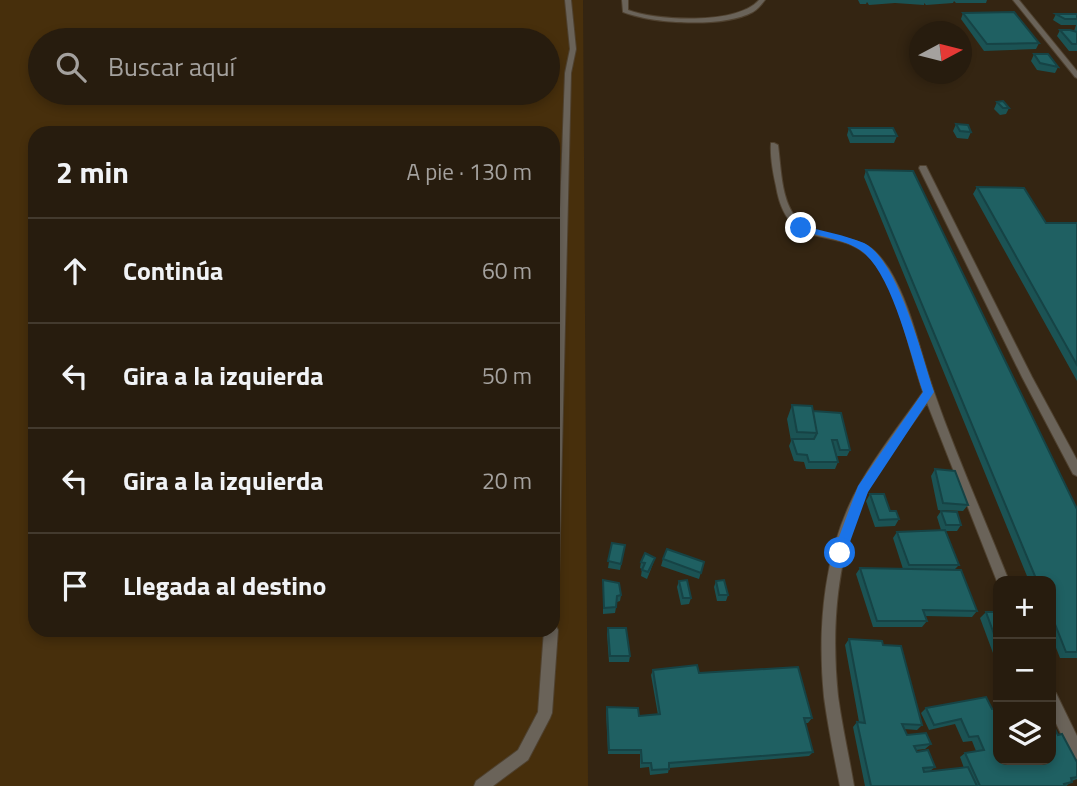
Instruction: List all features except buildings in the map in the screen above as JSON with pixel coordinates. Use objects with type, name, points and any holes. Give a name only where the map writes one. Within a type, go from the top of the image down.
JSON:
[{"type":"lane","points":[[560,342],[568,73],[573,49],[568,0]]},
{"type":"lane","points":[[625,0],[625,10],[636,17],[667,20],[749,13],[762,0]]},
{"type":"lane","points":[[1016,0],[1077,76]]},
{"type":"lane","points":[[774,145],[784,205],[789,217],[801,228],[861,246],[877,258],[890,279],[929,392],[1001,576]]},
{"type":"lane","points":[[923,168],[1077,471]]},
{"type":"lane","points":[[846,786],[830,682],[830,624],[834,578],[849,522],[862,490],[929,392]]},
{"type":"lane","points":[[481,786],[523,755],[545,713],[550,637]]},
{"type":"lane","points":[[1053,702],[1077,752]]},
{"type":"shaded area","points":[[0,0],[583,0],[588,786],[0,786]]},
{"type":"route","points":[[801,228],[841,238],[861,246],[877,258],[890,279],[929,392],[862,490],[840,553]]}]
